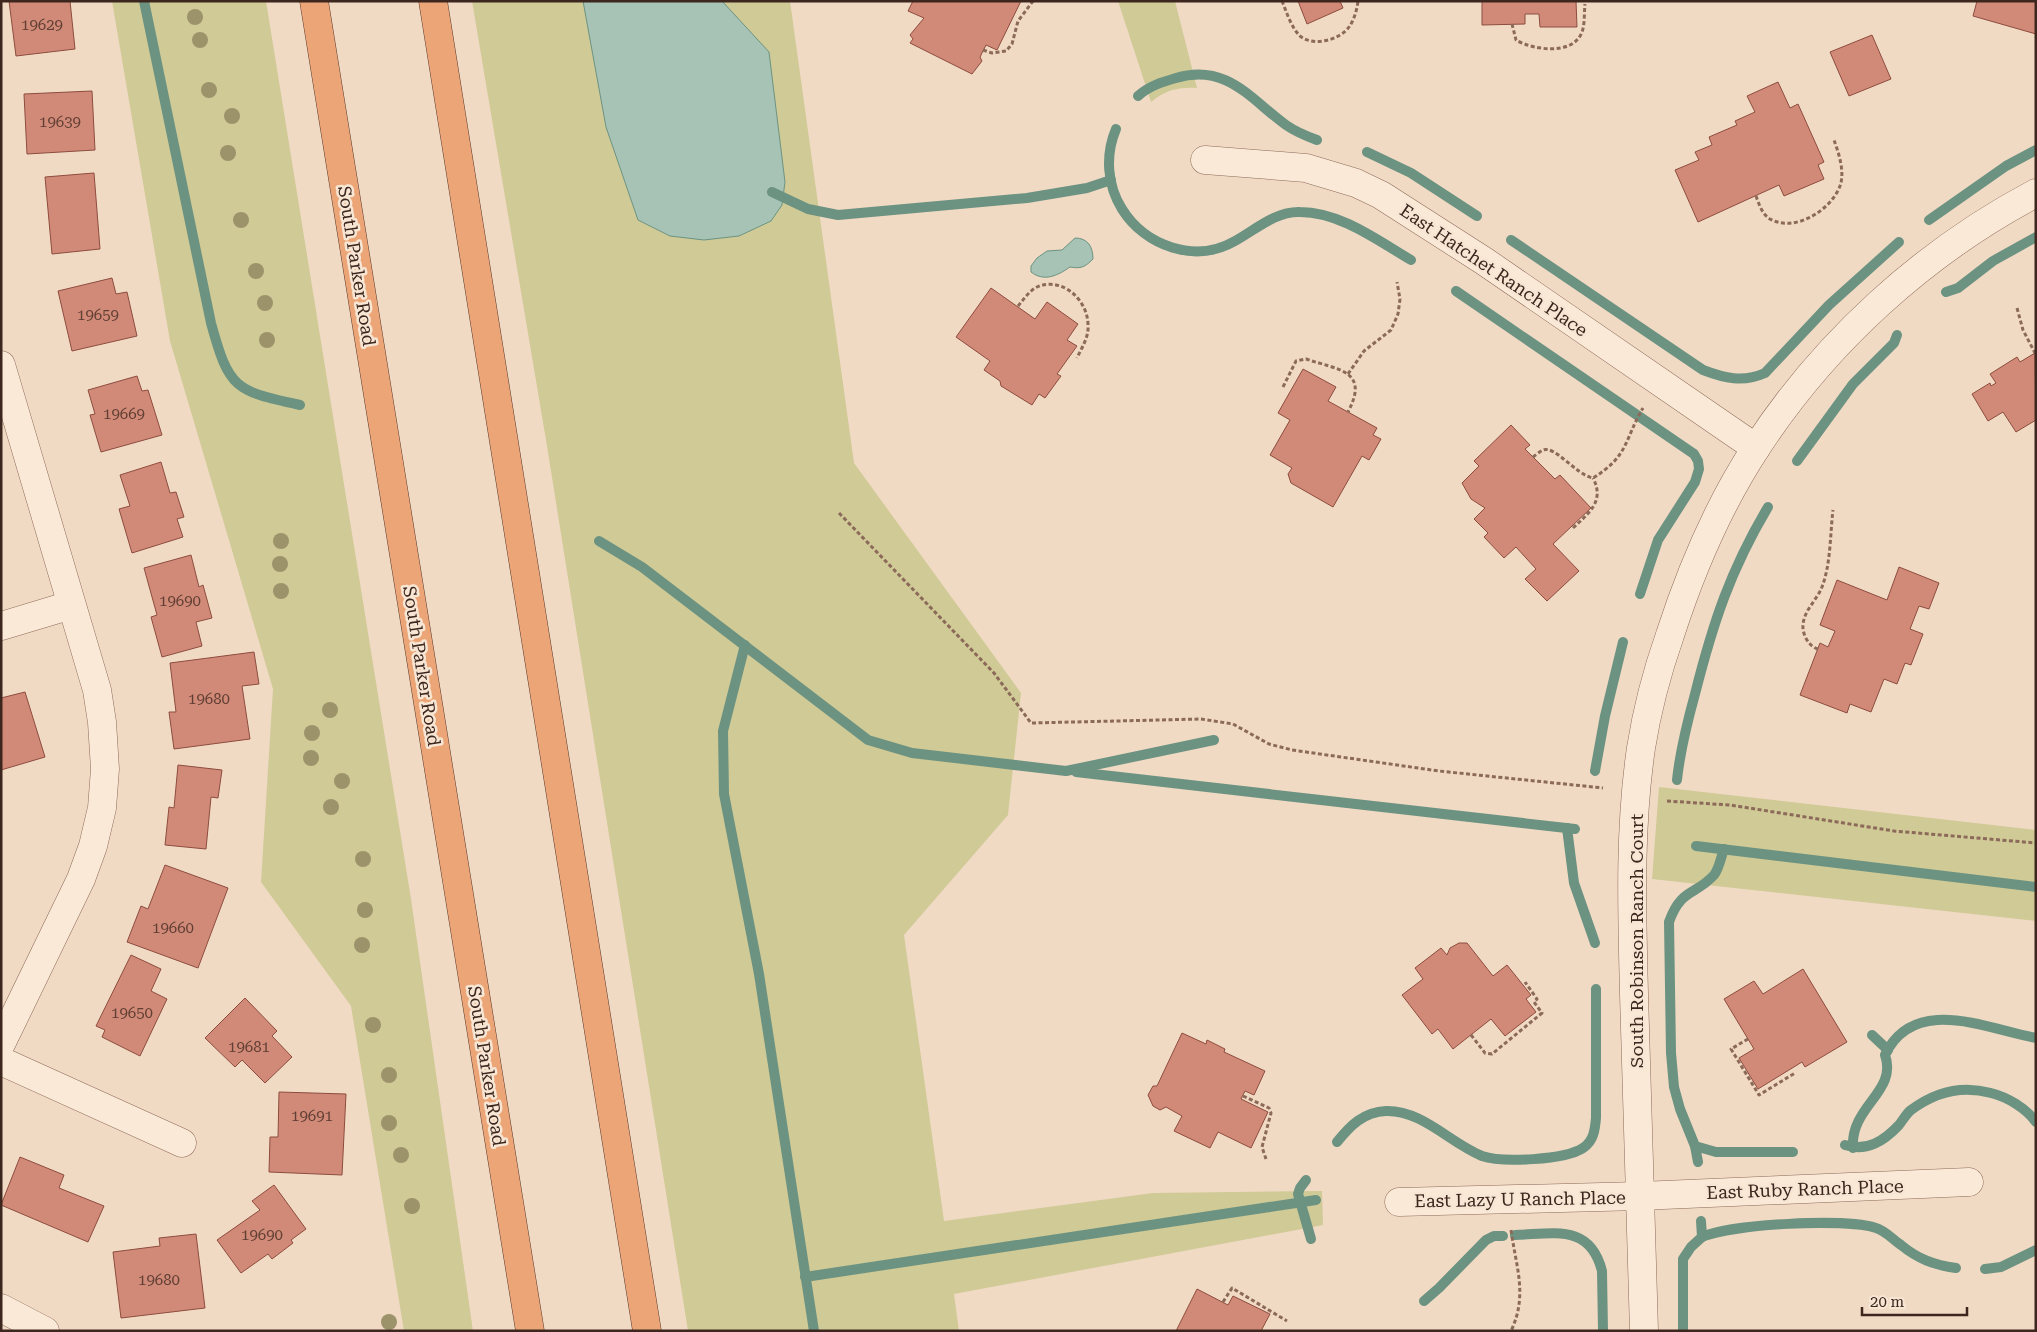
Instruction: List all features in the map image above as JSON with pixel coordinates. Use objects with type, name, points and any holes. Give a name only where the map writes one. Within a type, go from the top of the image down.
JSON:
[{"type":"highway","name":"South Parker Road","points":[[314,1],[530,1331]]},
{"type":"highway","points":[[433,1],[648,1331]]},
{"type":"street","name":"East Hatchet Ranch Place","points":[[1205,160],[1306,168],[1356,183],[1381,195],[1484,261],[1756,448]]},
{"type":"street","name":"South Robinson Ranch Court","points":[[1644,1331],[1632,853],[1641,749],[1658,669],[1681,601],[1721,508],[1756,448],[1812,376],[1868,314],[1924,265],[1985,222],[2036,193]]},
{"type":"street","points":[[1,365],[100,706],[105,769],[102,808],[86,868],[1,1044]]},
{"type":"street","points":[[1,626],[71,605]]},
{"type":"street","points":[[1,1061],[182,1143]]},
{"type":"street","name":"East Ruby Ranch Place","points":[[1640,1196],[1969,1182]]},
{"type":"street","name":"East Lazy U Ranch Place","points":[[1399,1202],[1640,1196]]},
{"type":"street","points":[[1,1308],[45,1331]]},
{"type":"path","points":[[983,50],[999,54],[1006,51],[1012,44],[1018,21],[1033,1]]},
{"type":"path","points":[[1282,1],[1292,26],[1300,36],[1320,41],[1340,36],[1348,28],[1354,18],[1358,1]]},
{"type":"path","points":[[1512,24],[1516,40],[1524,45],[1542,49],[1564,47],[1573,42],[1582,32],[1585,4]]},
{"type":"path","points":[[1756,196],[1764,213],[1770,219],[1792,222],[1814,216],[1834,196],[1840,185],[1841,164],[1834,140]]},
{"type":"path","points":[[1348,374],[1362,354],[1391,330],[1398,314],[1400,299],[1397,282]]},
{"type":"path","points":[[1018,306],[1036,288],[1047,284],[1065,288],[1075,294],[1082,303],[1088,326],[1087,337],[1078,358]]},
{"type":"path","points":[[2018,308],[2023,330],[2035,353]]},
{"type":"path","points":[[1283,387],[1296,362],[1300,359],[1306,358],[1348,374],[1357,388],[1356,396],[1348,412]]},
{"type":"path","points":[[1533,457],[1543,449],[1551,449],[1584,476],[1593,478],[1615,462],[1624,449],[1633,426],[1659,381]]},
{"type":"path","points":[[1573,528],[1593,510],[1597,503],[1593,478]]},
{"type":"path","points":[[1818,649],[1813,648],[1807,639],[1803,626],[1805,613],[1821,588],[1827,571],[1834,510]]},
{"type":"path","points":[[839,513],[994,673],[1031,723],[1201,718],[1220,720],[1233,724],[1269,744],[1292,750],[1439,771],[1606,788]]},
{"type":"path","points":[[1666,801],[1730,805],[1876,828],[2036,843]]},
{"type":"path","points":[[1471,1035],[1485,1053],[1492,1054],[1542,1013],[1534,1002],[1537,999],[1526,982]]},
{"type":"path","points":[[1748,1039],[1731,1049],[1759,1095],[1795,1073]]},
{"type":"path","points":[[1243,1096],[1269,1108],[1271,1113],[1262,1147],[1266,1160]]},
{"type":"path","points":[[1509,1200],[1511,1233],[1521,1296],[1519,1313],[1511,1331]]},
{"type":"path","points":[[1223,1302],[1232,1288],[1287,1321]]},
{"type":"shaded area","points":[[112,1],[266,1],[411,899],[473,1331],[404,1331],[351,1006],[261,882],[273,689],[170,341]]},
{"type":"shaded area","points":[[472,1],[790,1],[854,463],[1021,693],[1008,815],[904,935],[944,1221],[1153,1193],[1322,1191],[1323,1225],[954,1294],[959,1331],[688,1331],[547,446]]},
{"type":"shaded area","points":[[583,1],[722,1],[769,52],[785,182],[782,205],[771,221],[739,236],[704,240],[670,236],[638,220],[606,127]]},
{"type":"shaded area","points":[[1118,1],[1175,1],[1197,88],[1172,90],[1151,102]]},
{"type":"shaded area","points":[[1075,238],[1086,241],[1091,247],[1093,259],[1088,264],[1077,268],[1070,267],[1050,277],[1041,277],[1031,272],[1031,266],[1037,258],[1047,251],[1062,250]]},
{"type":"shaded area","points":[[1659,787],[2036,830],[2036,921],[1652,879]]},
{"type":"building","points":[[9,1],[70,1],[75,49],[16,56]]},
{"type":"building","points":[[913,1],[1021,1],[997,50],[986,45],[980,57],[982,61],[972,74],[910,43],[913,39],[910,35],[924,18],[908,11]]},
{"type":"building","points":[[1298,1],[1340,1],[1343,8],[1307,24]]},
{"type":"building","points":[[1482,1],[1576,1],[1577,27],[1540,27],[1539,14],[1525,14],[1525,24],[1482,25]]},
{"type":"building","points":[[1977,1],[2036,1],[2036,34],[1973,16]]},
{"type":"building","points":[[1872,35],[1891,79],[1849,96],[1830,52]]},
{"type":"building","points":[[1778,82],[1790,108],[1798,104],[1824,162],[1818,165],[1824,179],[1784,196],[1779,185],[1698,222],[1675,170],[1699,160],[1695,152],[1712,145],[1709,137],[1737,125],[1735,121],[1755,112],[1747,96]]},
{"type":"building","points":[[92,91],[95,150],[27,154],[24,94]]},
{"type":"building","points":[[94,173],[100,249],[52,254],[45,177]]},
{"type":"building","points":[[112,278],[116,294],[127,292],[137,336],[72,351],[58,291]]},
{"type":"building","points":[[991,288],[1035,319],[1047,302],[1078,324],[1067,340],[1077,346],[1057,374],[1061,376],[1045,398],[1039,394],[1032,405],[1001,386],[1000,381],[984,370],[990,361],[956,337]]},
{"type":"building","points":[[2035,353],[2036,420],[2016,432],[2003,412],[1988,421],[1972,394],[1990,383],[1991,386],[1996,383],[1990,374],[2017,357],[2020,362]]},
{"type":"building","points":[[1303,369],[1336,387],[1328,401],[1377,428],[1373,435],[1381,439],[1369,460],[1362,456],[1333,507],[1291,483],[1288,474],[1292,468],[1270,455],[1290,420],[1278,413]]},
{"type":"building","points":[[137,376],[142,391],[148,390],[162,435],[101,452],[90,415],[95,414],[88,390]]},
{"type":"building","points":[[1511,425],[1530,445],[1525,449],[1555,479],[1560,475],[1591,508],[1553,544],[1579,571],[1547,601],[1525,579],[1536,569],[1516,547],[1504,558],[1484,537],[1488,533],[1474,519],[1485,508],[1471,499],[1462,483],[1479,466],[1474,461]]},
{"type":"building","points":[[161,462],[170,493],[176,492],[184,517],[177,519],[183,537],[132,553],[119,509],[130,506],[120,475]]},
{"type":"building","points":[[191,555],[199,587],[203,585],[212,618],[196,622],[202,646],[162,657],[151,617],[157,615],[144,568]]},
{"type":"building","points":[[1899,567],[1939,583],[1929,609],[1919,606],[1910,629],[1923,634],[1911,665],[1905,663],[1897,684],[1884,679],[1871,712],[1850,704],[1847,713],[1800,695],[1820,643],[1828,647],[1835,631],[1820,625],[1837,580],[1887,600]]},
{"type":"building","points":[[254,652],[259,684],[242,686],[250,739],[174,749],[169,712],[176,712],[170,663]]},
{"type":"building","points":[[25,692],[45,757],[1,770],[1,698]]},
{"type":"building","points":[[178,765],[222,770],[218,798],[211,797],[206,849],[165,845],[169,807],[174,808]]},
{"type":"building","points":[[165,865],[228,888],[198,968],[127,942],[141,906],[148,909]]},
{"type":"building","points":[[1459,943],[1467,943],[1493,976],[1507,965],[1531,995],[1526,999],[1536,1012],[1505,1036],[1491,1019],[1453,1049],[1438,1029],[1432,1034],[1402,995],[1423,979],[1415,968],[1441,948],[1447,955],[1450,948]]},
{"type":"building","points":[[131,955],[161,969],[151,991],[167,999],[140,1056],[102,1037],[105,1030],[96,1026]]},
{"type":"building","points":[[1803,969],[1847,1042],[1805,1067],[1802,1062],[1758,1089],[1739,1058],[1754,1049],[1724,999],[1754,981],[1763,994]]},
{"type":"building","points":[[245,998],[277,1031],[272,1036],[292,1057],[265,1083],[242,1060],[235,1067],[205,1038]]},
{"type":"building","points":[[1182,1033],[1206,1044],[1207,1040],[1225,1049],[1224,1052],[1265,1071],[1254,1095],[1245,1091],[1241,1099],[1268,1112],[1251,1148],[1218,1132],[1210,1148],[1174,1131],[1182,1116],[1166,1107],[1160,1110],[1153,1106],[1148,1095],[1153,1086],[1157,1086]]},
{"type":"building","points":[[279,1092],[346,1094],[342,1175],[269,1172],[270,1137],[278,1137]]},
{"type":"building","points":[[20,1157],[64,1175],[59,1188],[104,1206],[88,1242],[1,1205]]},
{"type":"building","points":[[274,1185],[306,1229],[291,1240],[293,1243],[272,1259],[268,1254],[241,1273],[217,1240],[260,1210],[252,1201]]},
{"type":"building","points":[[196,1234],[205,1308],[121,1318],[113,1252],[160,1246],[159,1238]]},
{"type":"building","points":[[1197,1289],[1228,1305],[1233,1296],[1270,1314],[1261,1331],[1176,1331]]},
{"type":"waterway","points":[[144,1],[211,323],[223,362],[238,384],[248,390],[261,396],[300,405]]},
{"type":"waterway","points":[[1138,96],[1151,87],[1176,78],[1210,75],[1224,79],[1237,86],[1286,125],[1301,134],[1317,140]]},
{"type":"waterway","points":[[1116,129],[1110,149],[1109,170],[1117,200],[1132,222],[1144,233],[1172,248],[1188,251],[1220,248],[1274,218],[1300,212],[1315,213],[1358,228],[1411,260]]},
{"type":"waterway","points":[[1929,220],[2006,166],[2036,150]]},
{"type":"waterway","points":[[1367,152],[1411,173],[1477,216]]},
{"type":"waterway","points":[[772,192],[808,209],[838,215],[1027,198],[1087,188],[1111,180]]},
{"type":"waterway","points":[[1946,292],[1958,288],[1993,261],[2036,237]]},
{"type":"waterway","points":[[1511,240],[1703,370],[1726,377],[1741,379],[1765,373],[1829,305],[1899,242]]},
{"type":"waterway","points":[[1456,291],[1694,454],[1698,461],[1699,469],[1695,482],[1658,540],[1640,594]]},
{"type":"waterway","points":[[1797,461],[1853,384],[1894,343],[1897,335]]},
{"type":"waterway","points":[[1677,780],[1687,726],[1716,621],[1743,553],[1768,507]]},
{"type":"waterway","points":[[599,541],[642,567],[868,740],[912,753],[1066,771],[1214,740]]},
{"type":"waterway","points":[[1595,771],[1605,716],[1623,642]]},
{"type":"waterway","points":[[745,645],[723,731],[724,794],[759,974],[814,1331]]},
{"type":"waterway","points":[[1076,772],[1575,829]]},
{"type":"waterway","points":[[1567,828],[1574,883],[1595,943]]},
{"type":"waterway","points":[[1696,846],[2036,887]]},
{"type":"waterway","points":[[1698,1162],[1695,1146],[1680,1109],[1674,1087],[1671,1053],[1669,922],[1678,903],[1714,875],[1724,849]]},
{"type":"waterway","points":[[1337,1142],[1352,1125],[1364,1117],[1386,1111],[1399,1112],[1424,1121],[1470,1150],[1491,1158],[1518,1160],[1548,1158],[1583,1148],[1592,1138],[1596,1118],[1596,989]]},
{"type":"waterway","points":[[1853,1148],[1854,1133],[1859,1121],[1880,1090],[1885,1079],[1887,1068],[1885,1055],[1898,1036],[1914,1025],[1933,1020],[1953,1020],[1974,1023],[2036,1038]]},
{"type":"waterway","points":[[1872,1035],[1888,1050]]},
{"type":"waterway","points":[[1845,1145],[1861,1147],[1875,1144],[1893,1131],[1909,1112],[1920,1104],[1939,1095],[1959,1090],[1980,1091],[2003,1097],[2022,1108],[2036,1122]]},
{"type":"waterway","points":[[1695,1146],[1716,1152],[1793,1152]]},
{"type":"waterway","points":[[1306,1180],[1298,1194],[1311,1239]]},
{"type":"waterway","points":[[805,1277],[1316,1200]]},
{"type":"waterway","points":[[1683,1331],[1683,1259],[1691,1247],[1702,1237],[1701,1221]]},
{"type":"waterway","points":[[1702,1237],[1717,1232],[1788,1224],[1840,1223],[1861,1225],[1883,1231],[1907,1250],[1927,1261],[1956,1268]]},
{"type":"waterway","points":[[1515,1235],[1556,1233],[1579,1238],[1589,1245],[1602,1271],[1603,1331]]},
{"type":"waterway","points":[[1424,1301],[1486,1240],[1494,1236],[1503,1236]]},
{"type":"waterway","points":[[1985,1269],[2001,1267],[2036,1250]]}]
